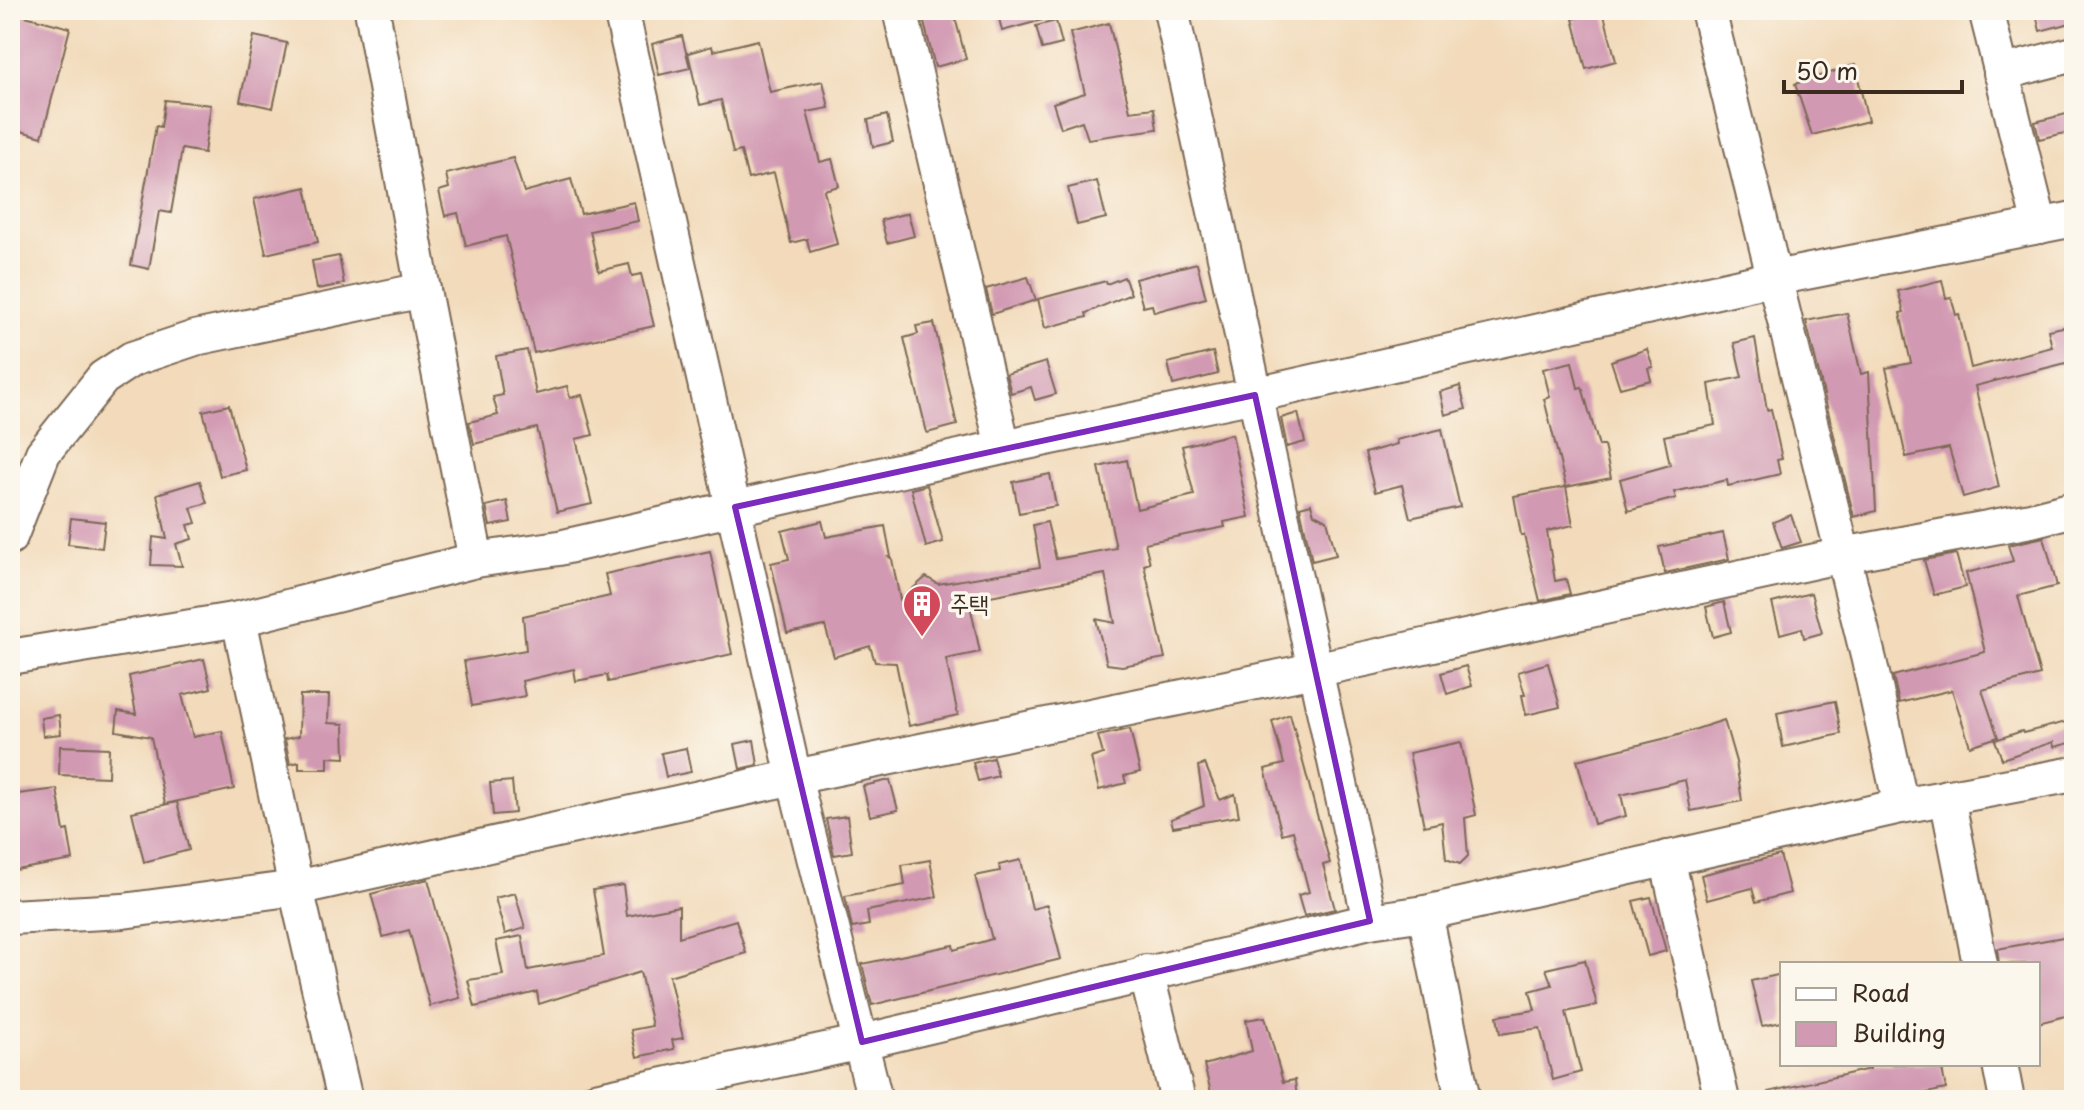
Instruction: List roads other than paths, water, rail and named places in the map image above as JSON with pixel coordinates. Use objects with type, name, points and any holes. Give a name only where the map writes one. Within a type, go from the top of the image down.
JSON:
[{"type":"street","points":[[372,10],[476,560]]},
{"type":"street","points":[[621,10],[794,777],[875,1100]]},
{"type":"street","points":[[900,10],[1003,447]]},
{"type":"street","points":[[1171,10],[1370,921]]},
{"type":"street","points":[[1708,10],[1843,555],[1901,806]]},
{"type":"street","points":[[1986,10],[2040,226]]},
{"type":"street","points":[[2001,73],[2074,54]]},
{"type":"street","points":[[10,657],[239,619],[476,560],[559,548],[1775,278],[2074,219]]},
{"type":"street","points":[[10,537],[43,453],[103,378],[132,359],[195,338],[423,290]]},
{"type":"street","points":[[10,917],[123,911],[296,888],[794,777],[2074,509]]},
{"type":"street","points":[[239,619],[345,1100]]},
{"type":"street","points":[[595,1100],[638,1095],[1370,921],[1425,913],[1901,806],[2074,774]]},
{"type":"street","points":[[1947,797],[1980,962]]},
{"type":"street","points":[[1667,858],[1722,1100]]},
{"type":"street","points":[[1425,913],[1463,1100]]},
{"type":"street","points":[[1146,972],[1178,1100]]},
{"type":"street","points":[[2000,1066],[2007,1100]]},
{"type":"place","name":"주택","points":[[922,638]]}]
